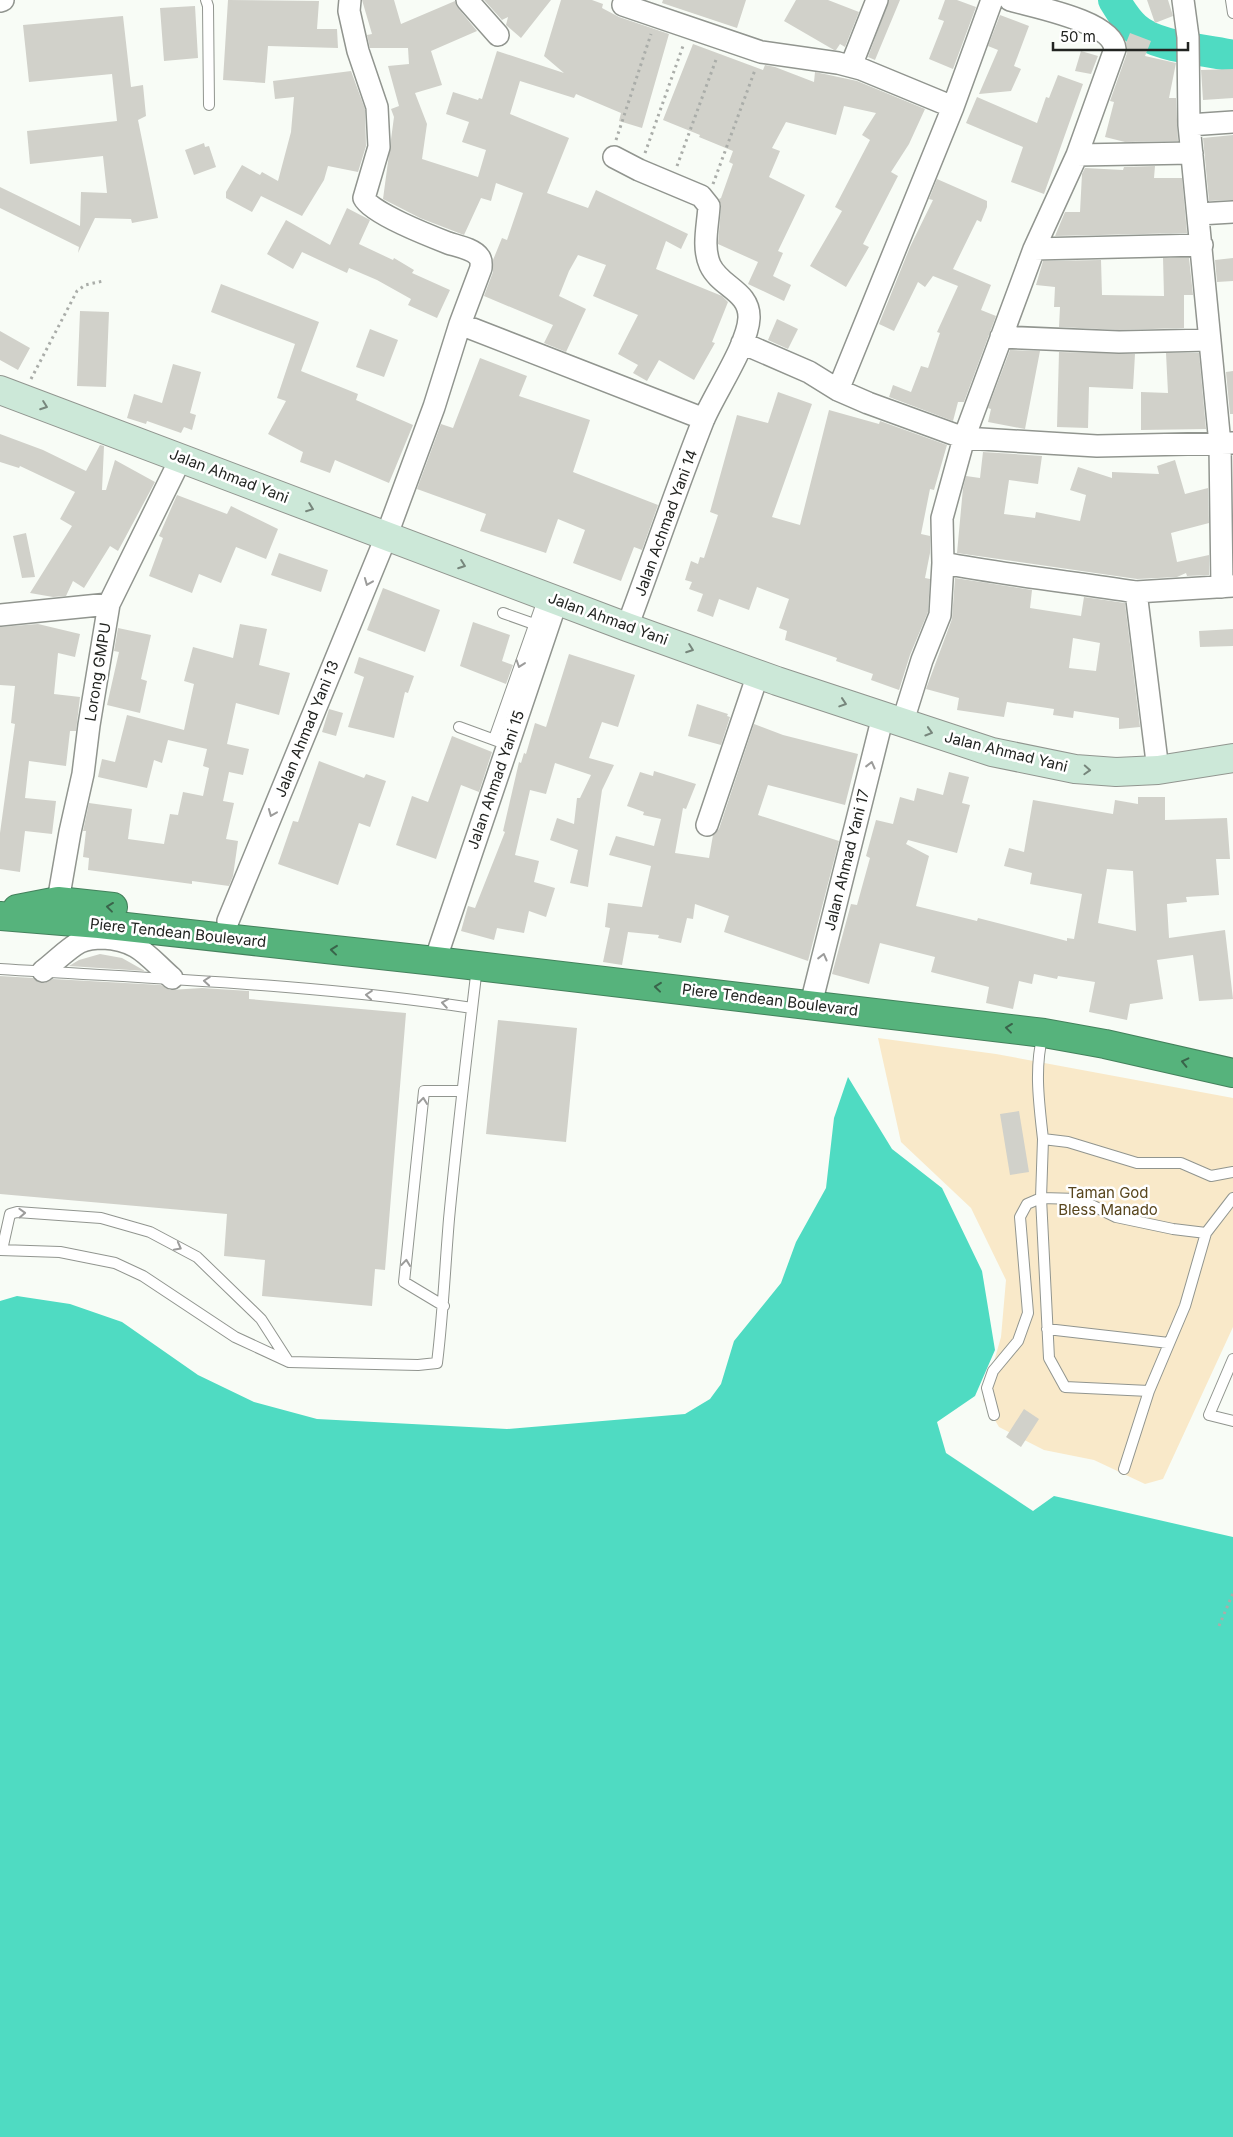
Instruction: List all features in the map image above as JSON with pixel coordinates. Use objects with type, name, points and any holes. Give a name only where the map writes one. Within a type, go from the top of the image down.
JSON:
[{"type":"highway","points":[[0,914],[64,922]]},
{"type":"highway","name":"Piere Tendean Boulevard","points":[[64,922],[228,921],[249,931],[304,947]]},
{"type":"highway","name":"Piere Tendean Boulevard","points":[[64,922],[161,930],[435,960],[477,967],[811,1004],[1041,1042],[1105,1044],[1233,1073]]},
{"type":"main road","name":"Jalan Ahmad Yani","points":[[10,394],[118,433],[386,537],[627,627],[758,674],[992,752],[1075,769],[1116,772],[1158,770],[1233,758]]},
{"type":"street","name":"Jalan Ahmad Yani 13","points":[[228,921],[386,537],[434,407],[460,324],[481,268],[479,256],[435,238],[371,207],[364,198],[379,147],[377,107],[358,51],[350,11],[350,0]]},
{"type":"street","points":[[467,0],[498,36]]},
{"type":"street","points":[[851,66],[877,0]]},
{"type":"street","points":[[838,390],[953,107],[992,0]]},
{"type":"street","name":"Jalan Ahmad Yani 17","points":[[811,1004],[893,720],[922,660],[940,615],[943,563],[942,518],[964,438],[1034,249],[1077,155],[1115,48],[1111,36],[1094,25],[1010,0]]},
{"type":"street","points":[[943,563],[984,571],[1048,578],[1136,592],[1228,587],[1227,443],[1210,340],[1189,126],[1188,37],[1183,0]]},
{"type":"street","points":[[623,5],[761,52],[851,66],[953,107]]},
{"type":"street","points":[[1189,126],[1233,122]]},
{"type":"street","points":[[614,151],[639,170],[702,196],[706,201]]},
{"type":"street","points":[[1077,155],[1192,152]]},
{"type":"street","name":"Jalan Achmad Yani 14","points":[[627,627],[704,419],[748,329],[749,317],[744,297],[719,278],[710,266],[706,243],[709,206],[706,201]]},
{"type":"street","points":[[1199,214],[1233,212]]},
{"type":"street","points":[[1034,249],[1202,245]]},
{"type":"street","points":[[460,324],[704,419]]},
{"type":"street","points":[[1001,337],[1119,342],[1210,340]]},
{"type":"street","points":[[742,342],[810,372],[838,390],[896,414],[964,438],[1097,446],[1227,443]]},
{"type":"street","name":"Lorong GMPU","points":[[64,922],[70,832],[83,774],[109,604],[181,458]]},
{"type":"street","points":[[1136,592],[1158,770]]},
{"type":"street","name":"Jalan Ahmad Yani 15","points":[[435,960],[501,742],[551,598]]},
{"type":"street","points":[[0,615],[109,604]]},
{"type":"street","points":[[707,825],[758,674]]},
{"type":"street","points":[[43,972],[64,922],[99,938],[127,941],[138,947],[172,978]]},
{"type":"street","points":[[138,947],[145,939],[161,930]]},
{"type":"lane","points":[[206,0],[208,6],[209,105]]},
{"type":"lane","points":[[1231,0],[1233,14]]},
{"type":"lane","points":[[513,707],[534,624],[551,598]]},
{"type":"lane","points":[[504,613],[534,624]]},
{"type":"lane","points":[[459,727],[501,742]]},
{"type":"lane","points":[[289,1362],[261,1319],[197,1257],[150,1232],[101,1218],[17,1212],[10,1214],[1,1250],[60,1252],[115,1262],[143,1276],[235,1337],[289,1362],[418,1364],[437,1362],[444,1306],[445,1264],[461,1091],[477,967]]},
{"type":"lane","points":[[0,969],[172,978],[417,999],[472,1008]]},
{"type":"lane","points":[[1041,1042],[1037,1088],[1042,1139],[1041,1198],[1049,1358],[1065,1387],[1148,1391]]},
{"type":"lane","points":[[444,1306],[404,1282],[424,1091],[461,1091]]},
{"type":"lane","points":[[1042,1139],[1068,1142],[1137,1163],[1181,1163],[1211,1176],[1233,1172]]},
{"type":"lane","points":[[994,1415],[987,1388],[993,1371],[1018,1341],[1028,1313],[1020,1217],[1027,1204],[1041,1198],[1079,1200],[1116,1216],[1173,1229],[1206,1233]]},
{"type":"lane","points":[[1124,1469],[1148,1391],[1185,1306],[1206,1233],[1233,1198]]},
{"type":"lane","points":[[1047,1329],[1169,1343]]},
{"type":"lane","points":[[1233,1359],[1209,1415],[1233,1421]]},
{"type":"path","points":[[614,151],[657,17]]},
{"type":"path","points":[[639,170],[689,28]]},
{"type":"path","points":[[671,183],[723,40]]},
{"type":"path","points":[[706,201],[761,52]]},
{"type":"path","points":[[10,394],[77,291],[85,286],[103,281]]},
{"type":"path","points":[[1219,1626],[1233,1593]]},
{"type":"green space","name":"Taman God Bless Manado","points":[[878,1038],[996,1054],[1233,1098],[1233,1327],[1163,1479],[1145,1484],[1094,1460],[1044,1450],[999,1427],[983,1400],[1001,1337],[1006,1280],[971,1208],[901,1142]]},
{"type":"shaded area","points":[[848,1077],[892,1149],[942,1188],[982,1271],[995,1350],[975,1396],[937,1422],[946,1453],[1033,1511],[1054,1496],[1233,1537],[1233,2137],[0,2137],[0,1301],[17,1296],[70,1304],[122,1322],[198,1375],[254,1402],[317,1419],[507,1429],[685,1414],[710,1399],[721,1384],[734,1341],[781,1283],[796,1242],[826,1188],[834,1118]]},
{"type":"building","points":[[228,0],[319,1],[317,29],[337,29],[338,48],[268,46],[265,83],[223,80]]},
{"type":"building","points":[[362,0],[394,0],[401,24],[455,1],[458,8],[477,31],[431,51],[442,85],[415,93],[427,124],[422,159],[478,177],[486,150],[462,142],[469,122],[446,114],[453,92],[478,100],[479,98],[482,99],[497,51],[564,73],[544,56],[561,0],[592,0],[603,4],[602,8],[619,17],[669,34],[642,128],[619,121],[621,113],[576,94],[574,98],[520,81],[510,114],[569,138],[547,193],[588,208],[596,190],[688,234],[681,249],[666,241],[656,269],[722,296],[728,302],[712,342],[715,343],[694,380],[659,360],[647,381],[633,373],[638,365],[618,354],[638,315],[593,296],[606,265],[578,255],[569,271],[559,296],[586,309],[566,352],[544,343],[553,325],[484,296],[493,272],[493,260],[502,238],[507,240],[523,193],[496,183],[491,201],[481,198],[464,235],[420,218],[383,199],[394,117],[391,109],[399,106],[388,66],[409,64],[408,48],[370,48],[367,35],[372,34]]},
{"type":"building","points":[[484,0],[551,0],[521,38],[506,25],[508,17],[502,20]]},
{"type":"building","points":[[663,0],[746,0],[737,28],[662,3]]},
{"type":"building","points":[[796,0],[828,0],[859,12],[845,47],[840,44],[834,50],[784,21]]},
{"type":"building","points":[[889,0],[900,0],[875,60],[868,57]]},
{"type":"building","points":[[945,0],[957,0],[976,7],[953,69],[929,59],[944,21],[938,19]]},
{"type":"building","points":[[1147,0],[1168,0],[1173,16],[1155,23]]},
{"type":"building","points":[[195,6],[198,58],[164,61],[160,8]]},
{"type":"building","points":[[1000,15],[1029,26],[1014,66],[1021,69],[1011,91],[979,94],[998,50],[988,46]]},
{"type":"building","points":[[123,16],[131,87],[143,85],[146,116],[138,120],[158,218],[132,223],[131,219],[95,218],[78,253],[79,247],[0,208],[0,187],[80,226],[81,192],[107,193],[103,156],[30,164],[27,131],[117,121],[112,74],[29,82],[23,25]]},
{"type":"building","points":[[1130,33],[1151,41],[1145,56],[1176,63],[1169,98],[1176,98],[1178,141],[1125,142],[1105,137],[1114,102],[1110,101],[1127,53],[1126,43]]},
{"type":"building","points":[[693,44],[763,70],[765,65],[775,67],[814,82],[815,72],[857,81],[925,109],[909,144],[891,172],[898,176],[863,244],[869,247],[846,287],[810,266],[842,211],[835,207],[870,140],[862,135],[876,113],[844,106],[836,135],[786,122],[772,148],[780,151],[769,177],[805,195],[778,251],[783,253],[773,276],[791,285],[784,301],[748,284],[758,262],[718,244],[721,207],[719,199],[733,164],[729,162],[733,151],[663,120]]},
{"type":"building","points":[[1081,51],[1098,56],[1091,74],[1075,71]]},
{"type":"building","points":[[1233,69],[1233,98],[1203,100],[1201,70]]},
{"type":"building","points":[[351,71],[365,109],[366,146],[358,172],[328,166],[324,180],[302,216],[261,196],[252,212],[226,198],[226,192],[242,165],[260,175],[262,172],[278,181],[291,132],[294,97],[275,99],[273,81]]},
{"type":"building","points":[[1058,75],[1083,84],[1044,194],[1011,182],[1023,147],[966,123],[977,97],[1037,123],[1046,97],[1049,98]]},
{"type":"building","points":[[1233,135],[1233,200],[1209,201],[1203,138]]},
{"type":"building","points":[[204,143],[205,147],[209,146],[216,167],[194,175],[185,150]]},
{"type":"building","points":[[1155,166],[1154,178],[1182,178],[1187,233],[1055,236],[1065,212],[1080,212],[1082,174],[1085,168],[1123,170],[1124,167]]},
{"type":"building","points":[[937,179],[987,201],[987,207],[981,222],[977,220],[953,269],[991,285],[981,310],[996,316],[964,402],[958,402],[953,421],[889,397],[893,385],[911,392],[921,366],[928,368],[940,333],[937,332],[958,286],[933,276],[925,287],[918,282],[894,331],[879,324],[910,247],[933,200],[929,199]]},
{"type":"building","points":[[347,208],[370,220],[359,244],[393,260],[394,258],[414,270],[412,273],[450,290],[437,318],[408,305],[411,299],[377,280],[349,268],[347,273],[302,252],[293,269],[267,254],[286,220],[330,245]]},
{"type":"building","points":[[1163,258],[1189,258],[1193,295],[1184,295],[1184,328],[1119,330],[1059,327],[1060,307],[1054,307],[1055,287],[1036,285],[1043,261],[1101,260],[1102,295],[1164,296]]},
{"type":"building","points":[[1233,258],[1233,281],[1217,282],[1215,260]]},
{"type":"building","points":[[221,284],[319,322],[301,371],[358,394],[356,400],[413,425],[389,483],[335,460],[330,473],[300,462],[303,452],[268,434],[286,401],[277,398],[295,344],[211,312]]},
{"type":"building","points":[[80,311],[109,312],[106,387],[77,386]]},
{"type":"building","points":[[777,319],[798,329],[788,349],[768,340]]},
{"type":"building","points":[[370,329],[398,340],[384,377],[356,367]]},
{"type":"building","points":[[0,331],[30,348],[18,370],[0,360]]},
{"type":"building","points":[[1010,350],[1040,351],[1025,429],[988,422],[991,409],[988,408]]},
{"type":"building","points":[[1059,352],[1135,354],[1133,389],[1089,387],[1088,428],[1057,427]]},
{"type":"building","points":[[1166,353],[1199,353],[1206,429],[1141,430],[1141,392],[1168,393]]},
{"type":"building","points":[[480,358],[527,376],[519,396],[590,420],[573,472],[658,505],[642,550],[634,547],[621,581],[573,563],[585,530],[558,519],[546,553],[480,531],[486,514],[417,489],[441,424],[453,428]]},
{"type":"building","points":[[173,364],[201,372],[190,413],[196,415],[192,430],[184,427],[181,433],[147,421],[146,424],[127,418],[134,394],[162,403]]},
{"type":"building","points":[[1233,371],[1233,414],[1230,414],[1226,372]]},
{"type":"building","points":[[778,392],[812,404],[772,517],[800,525],[829,410],[879,424],[880,421],[947,445],[934,490],[930,489],[921,534],[930,536],[930,553],[925,578],[930,579],[928,612],[910,655],[899,690],[871,680],[873,674],[836,661],[837,658],[785,640],[787,631],[779,628],[789,599],[757,587],[749,610],[719,599],[713,617],[697,611],[703,594],[689,589],[692,582],[685,580],[691,561],[698,564],[700,557],[704,558],[718,515],[710,512],[737,415],[768,423]]},
{"type":"building","points":[[0,434],[43,450],[86,471],[100,445],[104,446],[102,490],[106,490],[115,460],[155,482],[118,551],[110,546],[84,588],[73,581],[66,596],[53,597],[30,593],[72,526],[60,519],[75,492],[20,466],[19,468],[0,462]]},
{"type":"building","points":[[983,452],[1042,456],[1038,484],[1009,480],[1004,514],[1035,518],[1036,512],[1080,521],[1086,495],[1070,490],[1078,467],[1112,478],[1112,472],[1159,474],[1157,466],[1175,460],[1185,494],[1208,488],[1209,523],[1171,533],[1177,562],[1209,555],[1209,575],[1187,576],[1186,573],[1177,577],[1137,579],[957,553],[963,488],[966,476],[980,478]]},
{"type":"building","points":[[177,495],[227,514],[231,506],[278,529],[266,559],[236,547],[221,583],[199,574],[192,593],[149,576],[163,538],[159,536]]},
{"type":"building","points":[[26,533],[35,577],[22,578],[13,536]]},
{"type":"building","points":[[279,553],[328,570],[321,592],[271,575]]},
{"type":"building","points":[[955,578],[1032,590],[1030,608],[1081,616],[1084,597],[1125,603],[1140,727],[1119,729],[1119,718],[1074,711],[1073,718],[1053,715],[1054,709],[1007,702],[1004,717],[957,710],[959,698],[926,689],[952,619]],"holes":[[[1073,638],[1100,643],[1096,671],[1069,668]]]},
{"type":"building","points":[[383,588],[440,610],[425,652],[367,630]]},
{"type":"building","points":[[473,622],[510,635],[502,661],[513,665],[506,684],[460,666]]},
{"type":"building","points":[[38,624],[80,634],[75,657],[58,653],[54,694],[80,697],[76,731],[70,731],[66,766],[29,761],[25,798],[56,801],[52,834],[25,831],[20,872],[0,869],[0,833],[15,724],[11,723],[15,686],[0,685],[0,627]]},
{"type":"building","points":[[240,624],[267,629],[259,665],[290,673],[279,715],[236,703],[227,744],[249,749],[243,775],[229,772],[223,801],[234,803],[226,839],[238,841],[233,876],[229,886],[192,881],[192,884],[88,870],[89,858],[83,857],[86,831],[83,831],[89,803],[132,809],[128,839],[164,844],[170,814],[178,815],[183,792],[203,796],[209,768],[203,766],[207,749],[168,740],[162,763],[154,760],[147,788],[98,777],[102,759],[115,762],[127,715],[184,730],[194,684],[184,681],[193,647],[233,658]]},
{"type":"building","points":[[118,628],[151,635],[141,679],[147,681],[140,713],[107,705],[119,652],[114,651]]},
{"type":"building","points":[[1233,629],[1233,646],[1200,647],[1199,631]]},
{"type":"building","points":[[569,654],[635,675],[618,727],[602,722],[589,758],[614,765],[602,790],[588,887],[570,883],[578,850],[550,840],[557,818],[574,824],[577,798],[580,798],[591,775],[555,763],[546,794],[530,790],[515,855],[539,861],[534,882],[555,888],[546,917],[529,911],[524,933],[497,928],[494,940],[461,931],[468,906],[475,908],[505,832],[503,831],[519,762],[521,763],[524,753],[526,754],[535,723],[546,727]]},
{"type":"building","points":[[359,657],[414,676],[408,693],[405,692],[394,738],[348,727],[364,677],[354,673]]},
{"type":"building","points":[[697,704],[728,714],[727,716],[730,717],[721,745],[688,736]]},
{"type":"building","points":[[329,709],[343,713],[336,736],[322,732]]},
{"type":"building","points":[[754,724],[783,735],[858,754],[845,805],[768,785],[758,815],[839,841],[808,961],[724,932],[729,916],[695,904],[693,919],[687,918],[681,943],[658,938],[659,935],[628,932],[622,965],[603,962],[610,928],[605,927],[608,903],[642,907],[651,866],[609,855],[616,836],[654,846],[661,819],[643,815],[644,812],[627,806],[640,772],[653,776],[654,771],[696,784],[686,809],[683,808],[675,853],[709,858],[713,835],[719,829]]},
{"type":"building","points":[[452,736],[492,752],[479,792],[461,785],[436,859],[396,845],[412,796],[428,802]]},
{"type":"building","points":[[319,761],[364,778],[366,774],[386,781],[370,827],[359,823],[338,885],[278,864],[293,821],[298,822]]},
{"type":"building","points":[[949,772],[969,777],[962,803],[970,805],[957,853],[908,840],[906,844],[929,856],[916,906],[977,921],[978,918],[1067,941],[1067,938],[1074,939],[1082,894],[1030,884],[1032,873],[1004,866],[1009,848],[1024,852],[1033,800],[1113,814],[1115,800],[1138,804],[1138,797],[1165,797],[1165,820],[1227,818],[1230,859],[1216,859],[1219,895],[1186,897],[1187,902],[1167,904],[1169,938],[1225,930],[1233,999],[1199,1001],[1193,955],[1157,960],[1163,999],[1130,1004],[1127,1020],[1089,1012],[1095,982],[1058,976],[1057,979],[1034,974],[1032,984],[1019,981],[1013,1009],[986,1003],[989,987],[931,972],[935,957],[880,943],[869,984],[832,974],[851,904],[857,905],[870,858],[866,856],[876,820],[893,824],[900,797],[914,801],[917,788],[943,795]],"holes":[[[1107,869],[1133,871],[1136,931],[1098,923]]]},
{"type":"building","points":[[100,954],[122,958],[145,971],[69,966],[79,960]]},
{"type":"building","points":[[0,976],[33,978],[38,982],[44,983],[53,979],[161,985],[170,990],[202,988],[249,991],[249,999],[406,1013],[385,1270],[375,1269],[372,1306],[262,1296],[265,1260],[224,1256],[227,1214],[0,1194]]},
{"type":"building","points":[[498,1020],[577,1028],[566,1142],[486,1134]]},
{"type":"building","points":[[1019,1111],[1029,1172],[1010,1175],[1000,1114]]},
{"type":"building","points":[[1024,1409],[1039,1419],[1021,1447],[1006,1437]]},
{"type":"waterway","points":[[1114,0],[1129,22],[1144,35],[1168,44],[1233,56]]}]
